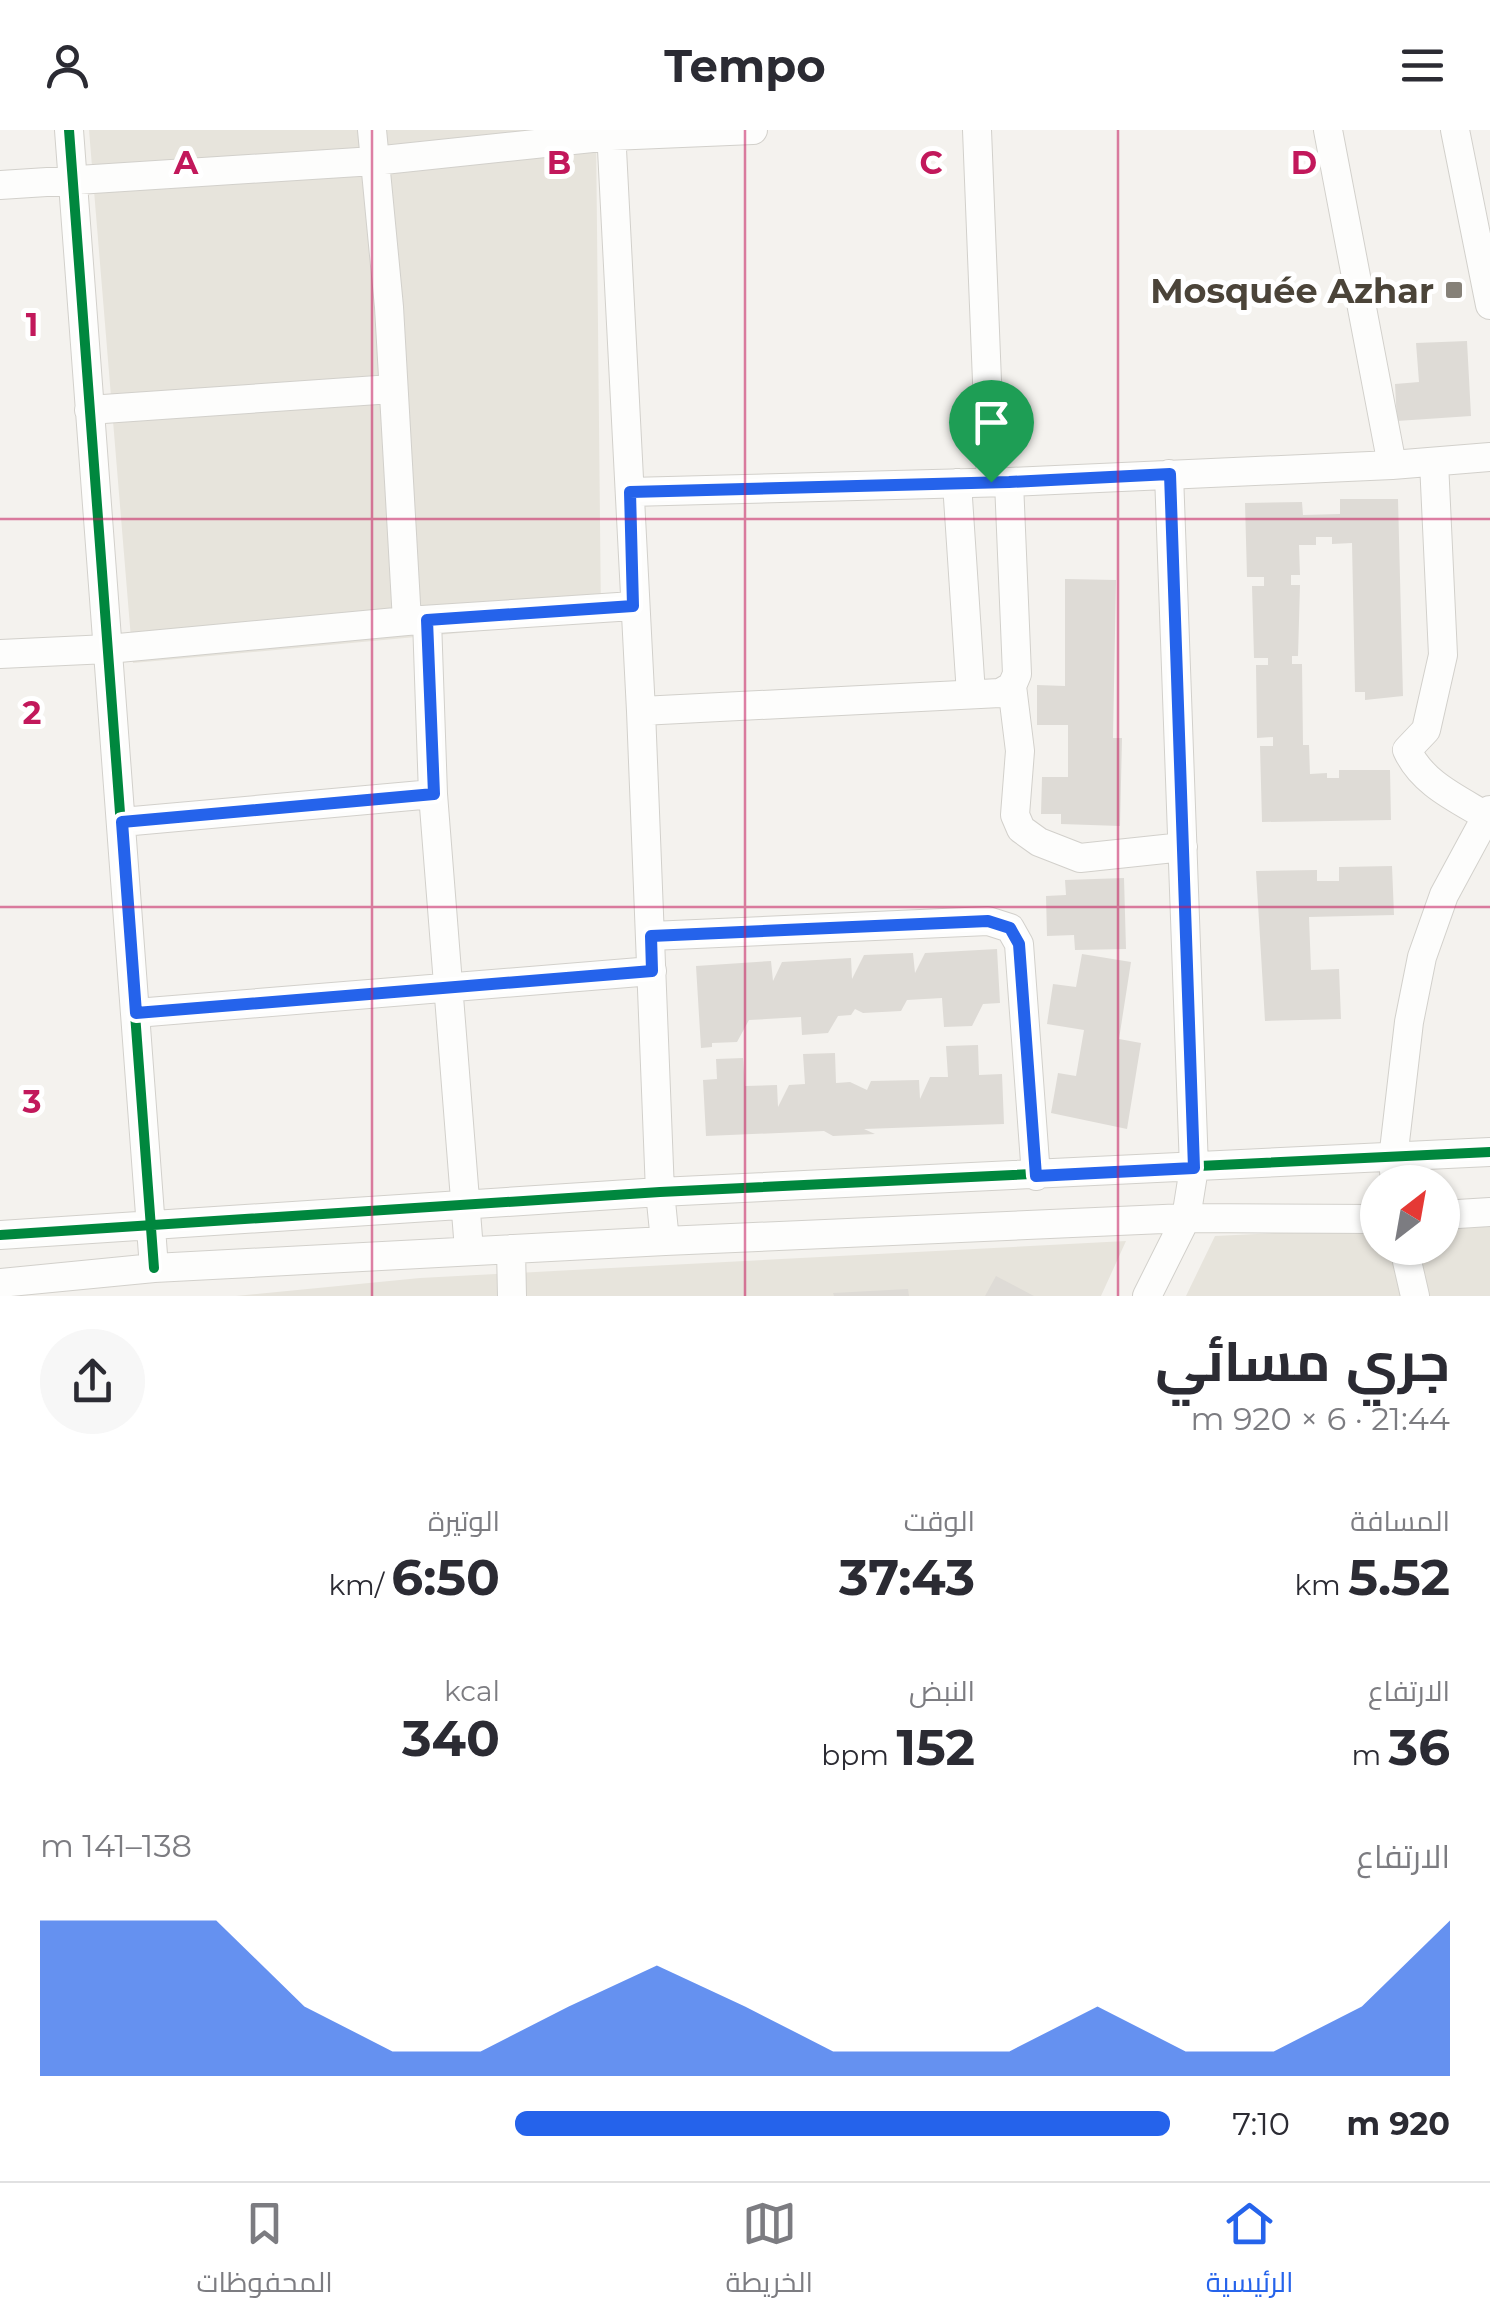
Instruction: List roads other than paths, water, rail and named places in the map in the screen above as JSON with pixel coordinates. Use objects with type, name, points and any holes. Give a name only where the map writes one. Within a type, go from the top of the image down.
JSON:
[{"type":"street","points":[[69,130],[154,1268]]},
{"type":"street","points":[[372,130],[389,307],[392,390],[434,794],[469,1250]]},
{"type":"street","points":[[0,185],[374,161],[611,133],[753,130]]},
{"type":"street","points":[[641,711],[1000,693],[1012,686],[1018,674],[1000,482],[976,130]]},
{"type":"street","points":[[1328,130],[1392,465]]},
{"type":"street","points":[[1456,130],[1490,305]]},
{"type":"street","points":[[611,133],[665,1241]]},
{"type":"street","points":[[88,410],[392,390]]},
{"type":"street","points":[[630,492],[956,484],[1392,465],[1490,457]]},
{"type":"street","points":[[1395,1165],[1409,1022],[1422,957],[1444,895],[1488,813],[1437,786],[1414,767],[1407,750],[1426,730],[1443,655],[1434,462]]},
{"type":"street","points":[[1146,1296],[1186,1218],[1194,1168],[1170,474]]},
{"type":"street","points":[[956,484],[971,694]]},
{"type":"street","points":[[0,654],[108,649],[417,620],[633,606]]},
{"type":"street","points":[[1012,686],[1020,751],[1015,815],[1022,829],[1039,842],[1080,858],[1183,847]]},
{"type":"street","points":[[122,822],[434,794]]},
{"type":"street","points":[[651,936],[988,921],[1010,928],[1019,944],[1036,1176]]},
{"type":"street","points":[[136,1013],[652,971]]},
{"type":"street","points":[[1421,1165],[1490,1152]]},
{"type":"street","points":[[0,1235],[660,1192],[1194,1168],[1360,1170]]},
{"type":"street","points":[[1460,1214],[1490,1212]]},
{"type":"street","points":[[0,1283],[154,1268],[469,1250],[1186,1218],[1360,1219]]},
{"type":"street","points":[[510,1249],[512,1296]]},
{"type":"street","points":[[1408,1265],[1414,1296]]},
{"type":"place","name":"Mosquée Azhar","points":[[1454,290]]}]
